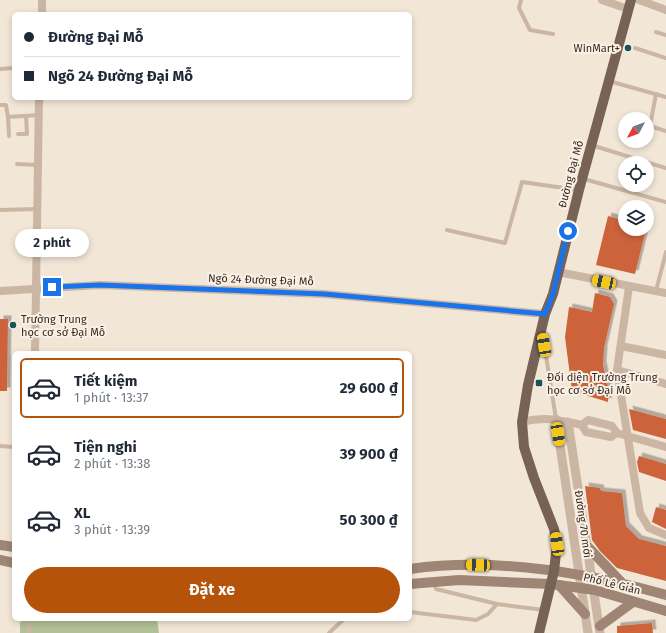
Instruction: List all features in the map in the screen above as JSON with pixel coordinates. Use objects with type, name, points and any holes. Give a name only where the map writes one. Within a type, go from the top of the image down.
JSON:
[{"type":"main road","name":"Đường Đại Mỗ","points":[[539,633],[544,610],[555,585],[554,571],[557,544],[554,528],[526,454],[522,422],[528,385],[545,314],[553,294],[578,190],[629,4]]},
{"type":"main road","points":[[0,545],[12,547]]},
{"type":"main road","points":[[587,546],[621,582]]},
{"type":"main road","points":[[0,560],[12,563]]},
{"type":"main road","name":"Phố Lê Giản","points":[[412,569],[434,565],[466,565],[554,571],[592,576],[621,582],[666,595]]},
{"type":"main road","name":"Phố Lê Giản","points":[[412,584],[433,581],[474,580],[555,585],[595,590],[666,611]]},
{"type":"main road","points":[[555,585],[584,614]]},
{"type":"main road","points":[[600,630],[633,602]]},
{"type":"street","points":[[42,0],[42,12]]},
{"type":"street","points":[[602,0],[629,4]]},
{"type":"street","points":[[639,0],[666,10]]},
{"type":"street","points":[[35,351],[40,100]]},
{"type":"street","points":[[558,272],[666,293]]},
{"type":"street","name":"Ngõ 24 Đường Đại Mỗ","points":[[0,291],[100,285],[324,294],[545,314]]},
{"type":"street","points":[[629,287],[622,346],[617,370],[640,513],[648,528],[666,535]]},
{"type":"street","points":[[622,346],[666,355]]},
{"type":"street","points":[[617,370],[666,384]]},
{"type":"street","points":[[522,422],[534,419],[556,419],[582,425],[586,432],[610,437],[617,433],[666,448]]},
{"type":"street","name":"Đường 70 mới","points":[[556,419],[580,588],[588,633]]},
{"type":"street","name":"Đường 70 mới","points":[[568,422],[600,630]]},
{"type":"lane","points":[[521,0],[519,8],[530,30],[553,34]]},
{"type":"lane","points":[[656,32],[666,35]]},
{"type":"lane","points":[[636,48],[666,58]]},
{"type":"lane","points":[[0,69],[12,68]]},
{"type":"lane","points":[[608,80],[666,97]]},
{"type":"lane","points":[[656,94],[650,126],[666,131]]},
{"type":"lane","points":[[0,105],[6,105],[9,136]]},
{"type":"lane","points":[[8,117],[39,115]]},
{"type":"lane","points":[[18,134],[27,134],[26,116]]},
{"type":"lane","points":[[591,145],[666,168]]},
{"type":"lane","points":[[17,164],[38,165]]},
{"type":"lane","points":[[582,178],[666,202]]},
{"type":"lane","points":[[447,230],[506,243],[522,182],[578,190]]},
{"type":"lane","points":[[0,210],[37,209]]},
{"type":"lane","points":[[656,291],[666,252]]},
{"type":"lane","points":[[542,330],[556,419]]},
{"type":"lane","points":[[0,446],[12,447]]},
{"type":"lane","points":[[433,581],[436,589],[498,604],[544,610]]},
{"type":"lane","points":[[412,612],[476,620],[488,614],[498,604]]},
{"type":"lane","points":[[29,621],[29,633]]},
{"type":"lane","points":[[329,633],[342,621]]},
{"type":"green space","points":[[157,621],[159,633],[20,633],[20,622]]},
{"type":"building","points":[[608,216],[618,219],[618,236],[644,236],[635,274],[596,265]]},
{"type":"building","points":[[595,293],[610,297],[614,304],[604,348],[603,365],[609,391],[608,402],[572,391],[565,337],[569,307],[592,312]]},
{"type":"building","name":"Trường Trung học cơ sở Đại Mỗ","points":[[0,319],[8,319],[7,391],[0,391]]},
{"type":"building","points":[[629,409],[666,419],[666,439],[633,430]]},
{"type":"building","points":[[639,456],[666,464],[666,481],[639,472],[637,462]]},
{"type":"building","points":[[585,486],[600,488],[601,491],[622,493],[626,526],[639,539],[666,546],[666,581],[617,568],[600,551],[592,540]]},
{"type":"building","points":[[656,507],[666,510],[666,529],[652,522]]},
{"type":"building","points":[[652,623],[653,633],[617,633],[617,626]]},
{"type":"place","name":"WinMart+","points":[[628,48]]},
{"type":"place","name":"Trường Trung học cơ sở Đại Mỗ","points":[[13,325]]},
{"type":"place","name":"Đối diện Trường Trung học cơ sở Đại Mỗ","points":[[539,383]]},
{"type":"route","points":[[52,287],[100,285],[324,294],[545,314],[553,294],[568,231]]}]
